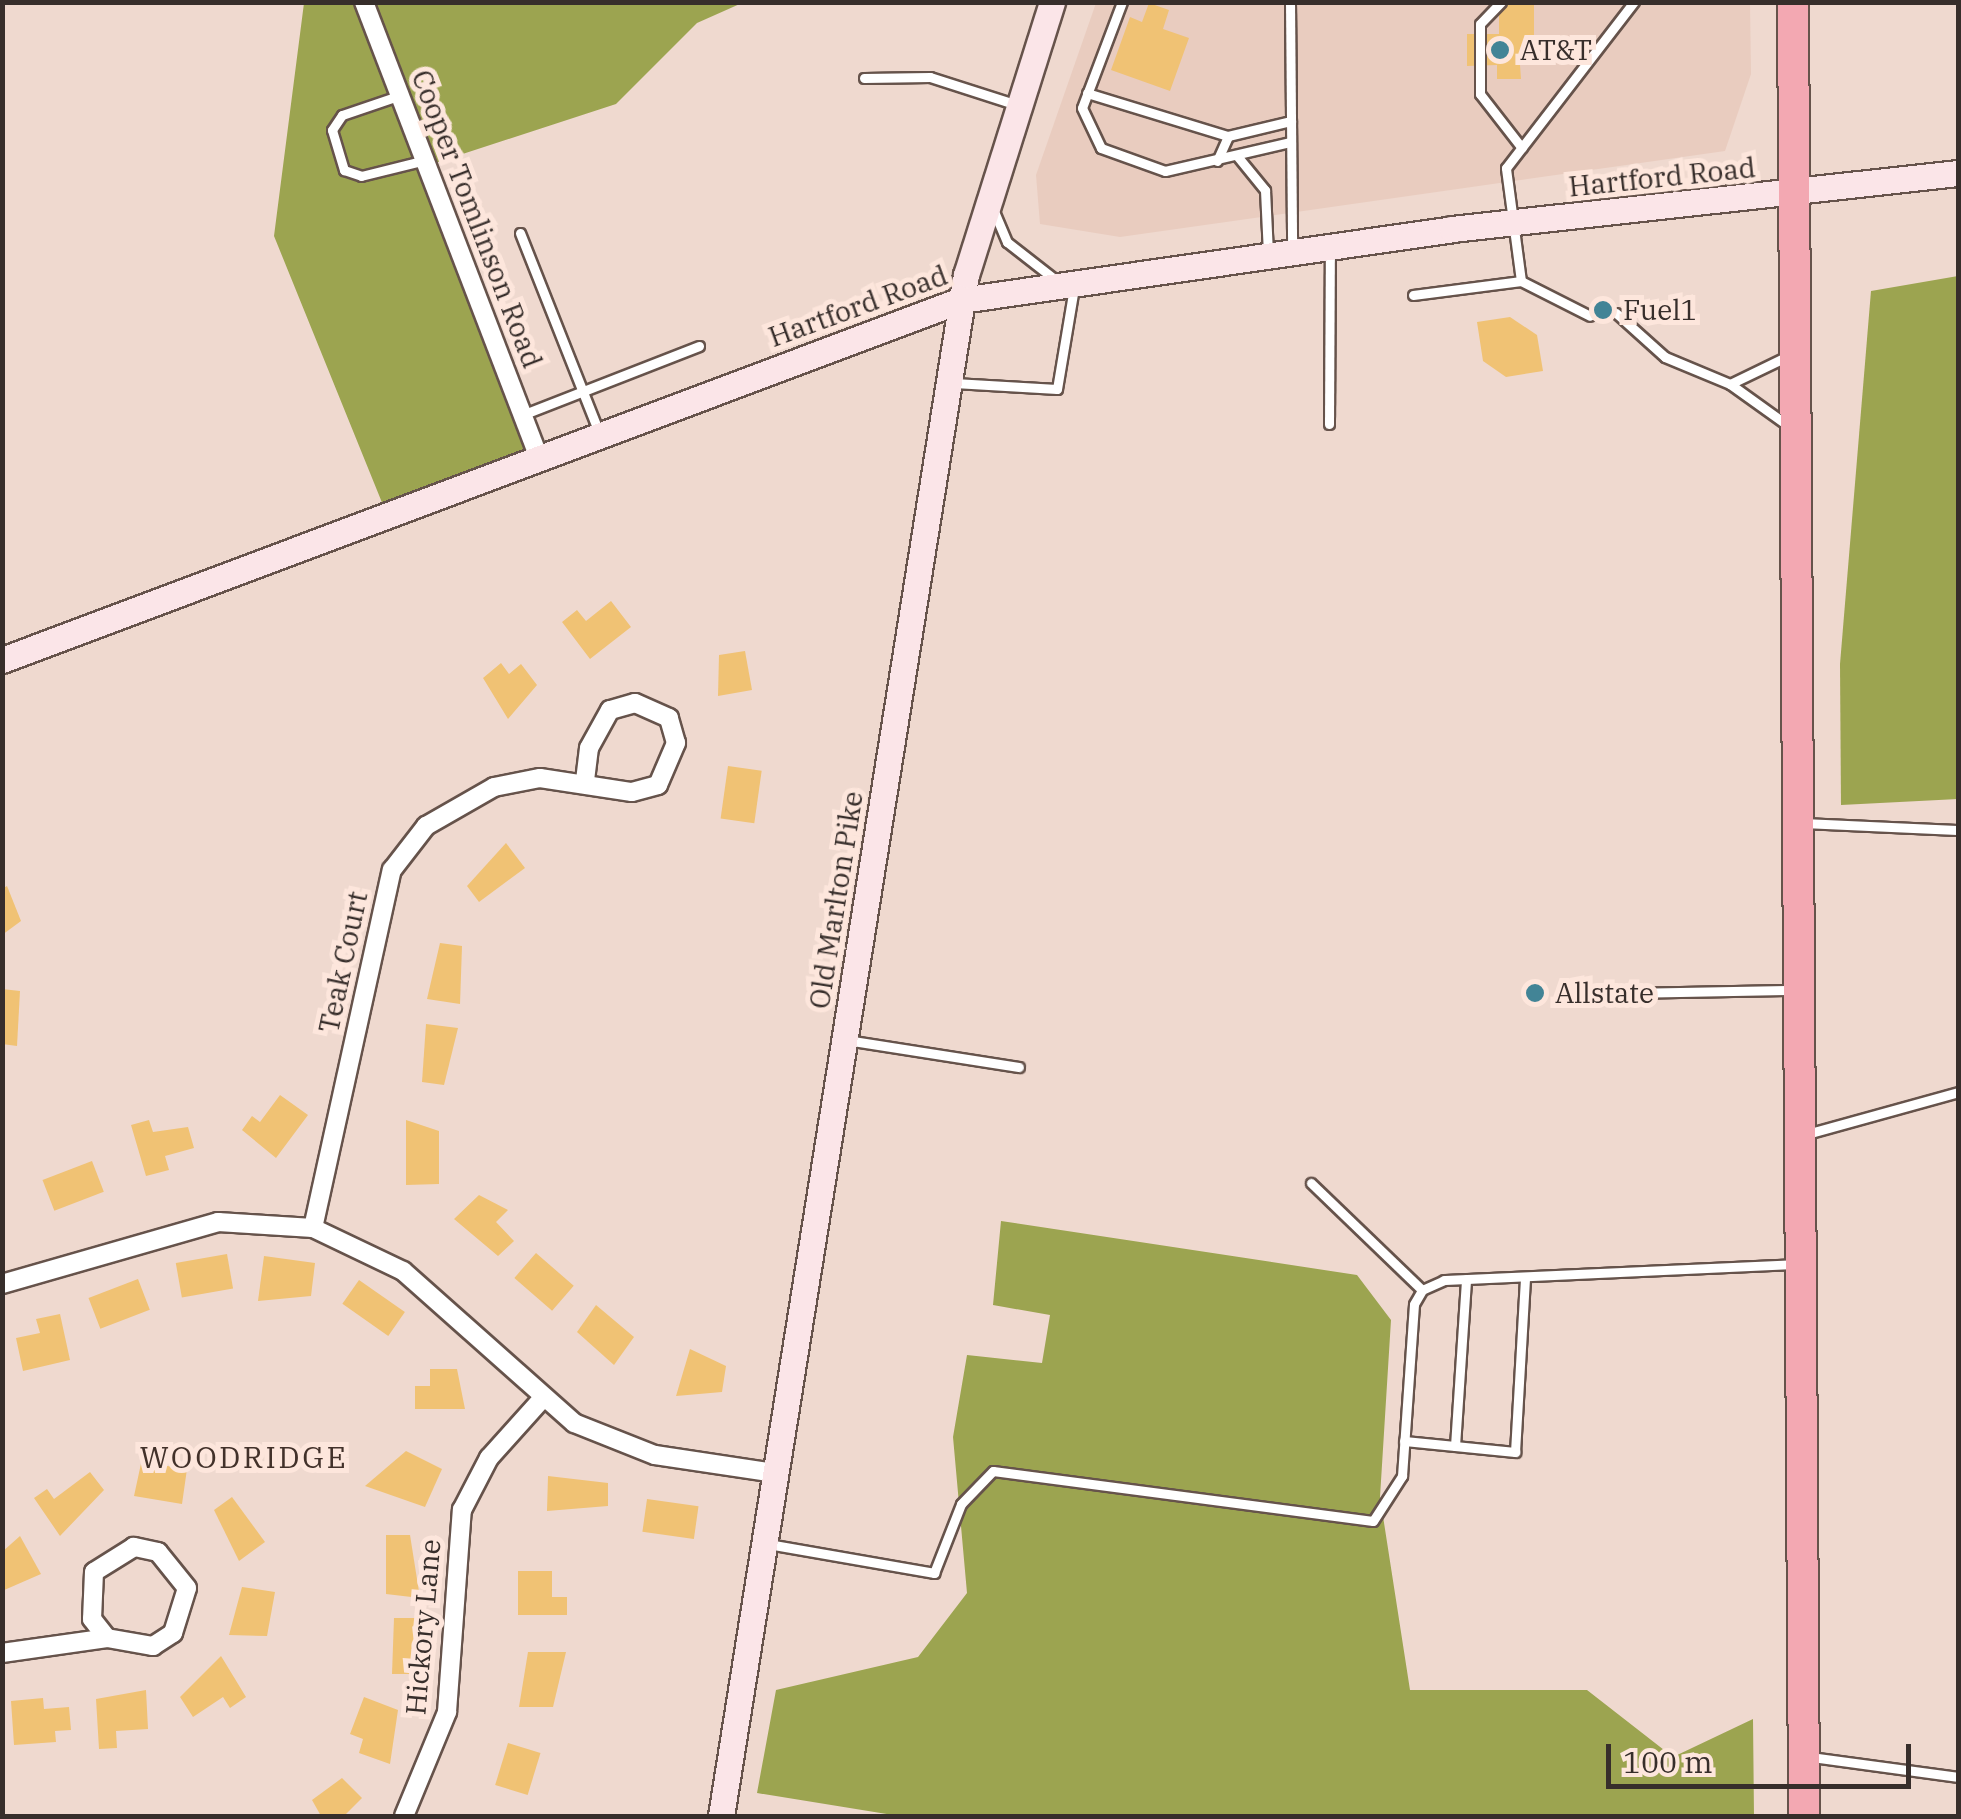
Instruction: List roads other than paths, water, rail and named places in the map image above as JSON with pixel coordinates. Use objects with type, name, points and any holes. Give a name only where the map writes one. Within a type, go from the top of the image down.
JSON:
[{"type":"highway","points":[[1793,2],[1804,1816]]},
{"type":"street","name":"Cooper Tomlinson Road","points":[[364,2],[538,456]]},
{"type":"street","name":"Old Marlton Pike","points":[[722,1816],[947,382],[988,195],[1052,2]]},
{"type":"street","name":"Hartford Road","points":[[2,660],[962,300],[1514,224],[1958,173]]},
{"type":"street","name":"Teak Court","points":[[313,1228],[392,870],[426,826],[470,796],[540,778],[632,792],[658,785],[676,743],[669,718],[635,703],[610,710],[589,748],[584,782]]},
{"type":"street","points":[[2,1284],[218,1222],[313,1228],[380,1258],[444,1301],[541,1400],[636,1449],[776,1473]]},
{"type":"street","name":"Hickory Lane","points":[[404,1816],[447,1712],[462,1510],[489,1458],[541,1400]]},
{"type":"street","points":[[2,1653],[107,1638],[129,1648],[174,1633],[187,1588],[158,1552],[134,1548],[94,1572],[87,1596],[107,1638]]},
{"type":"lane","points":[[1122,2],[1087,93],[1084,123],[1101,148],[1165,171],[1291,142]]},
{"type":"lane","points":[[1280,259],[1291,142],[1290,2]]},
{"type":"lane","points":[[1501,2],[1480,24],[1480,94],[1522,148]]},
{"type":"lane","points":[[1521,280],[1506,168],[1634,2]]},
{"type":"lane","points":[[864,78],[930,77],[1017,105]]},
{"type":"lane","points":[[1087,93],[1228,136],[1291,121]]},
{"type":"lane","points":[[401,95],[342,115],[332,130],[344,170],[361,176],[425,160]]},
{"type":"lane","points":[[1216,161],[1228,136]]},
{"type":"lane","points":[[1238,157],[1265,190],[1280,259]]},
{"type":"lane","points":[[947,382],[1058,389],[1069,285],[1007,242],[988,195]]},
{"type":"lane","points":[[520,233],[600,436]]},
{"type":"lane","points":[[1329,424],[1330,250]]},
{"type":"lane","points":[[1413,294],[1521,280],[1590,316]]},
{"type":"lane","points":[[1616,313],[1665,358],[1730,384],[1796,432]]},
{"type":"lane","points":[[522,414],[699,346]]},
{"type":"lane","points":[[1730,384],[1795,353]]},
{"type":"lane","points":[[1800,823],[1958,830]]},
{"type":"lane","points":[[1578,994],[1801,990]]},
{"type":"lane","points":[[844,1040],[1018,1068]]},
{"type":"lane","points":[[1800,1136],[1958,1092]]},
{"type":"lane","points":[[1311,1182],[1422,1290]]},
{"type":"lane","points":[[765,1544],[934,1573],[960,1504],[993,1471],[1373,1521],[1402,1476],[1414,1304],[1422,1290],[1466,1279],[1800,1264]]},
{"type":"lane","points":[[1404,1441],[1515,1452],[1524,1276]]},
{"type":"lane","points":[[1456,1446],[1466,1279]]},
{"type":"lane","points":[[1803,1757],[1853,1756],[1958,1776]]},
{"type":"place","name":"AT&T","points":[[1500,50]]},
{"type":"place","name":"Fuel1","points":[[1603,310]]},
{"type":"place","name":"Allstate","points":[[1535,993]]},
{"type":"district","name":"WOODRIDGE","points":[[244,1457]]}]
